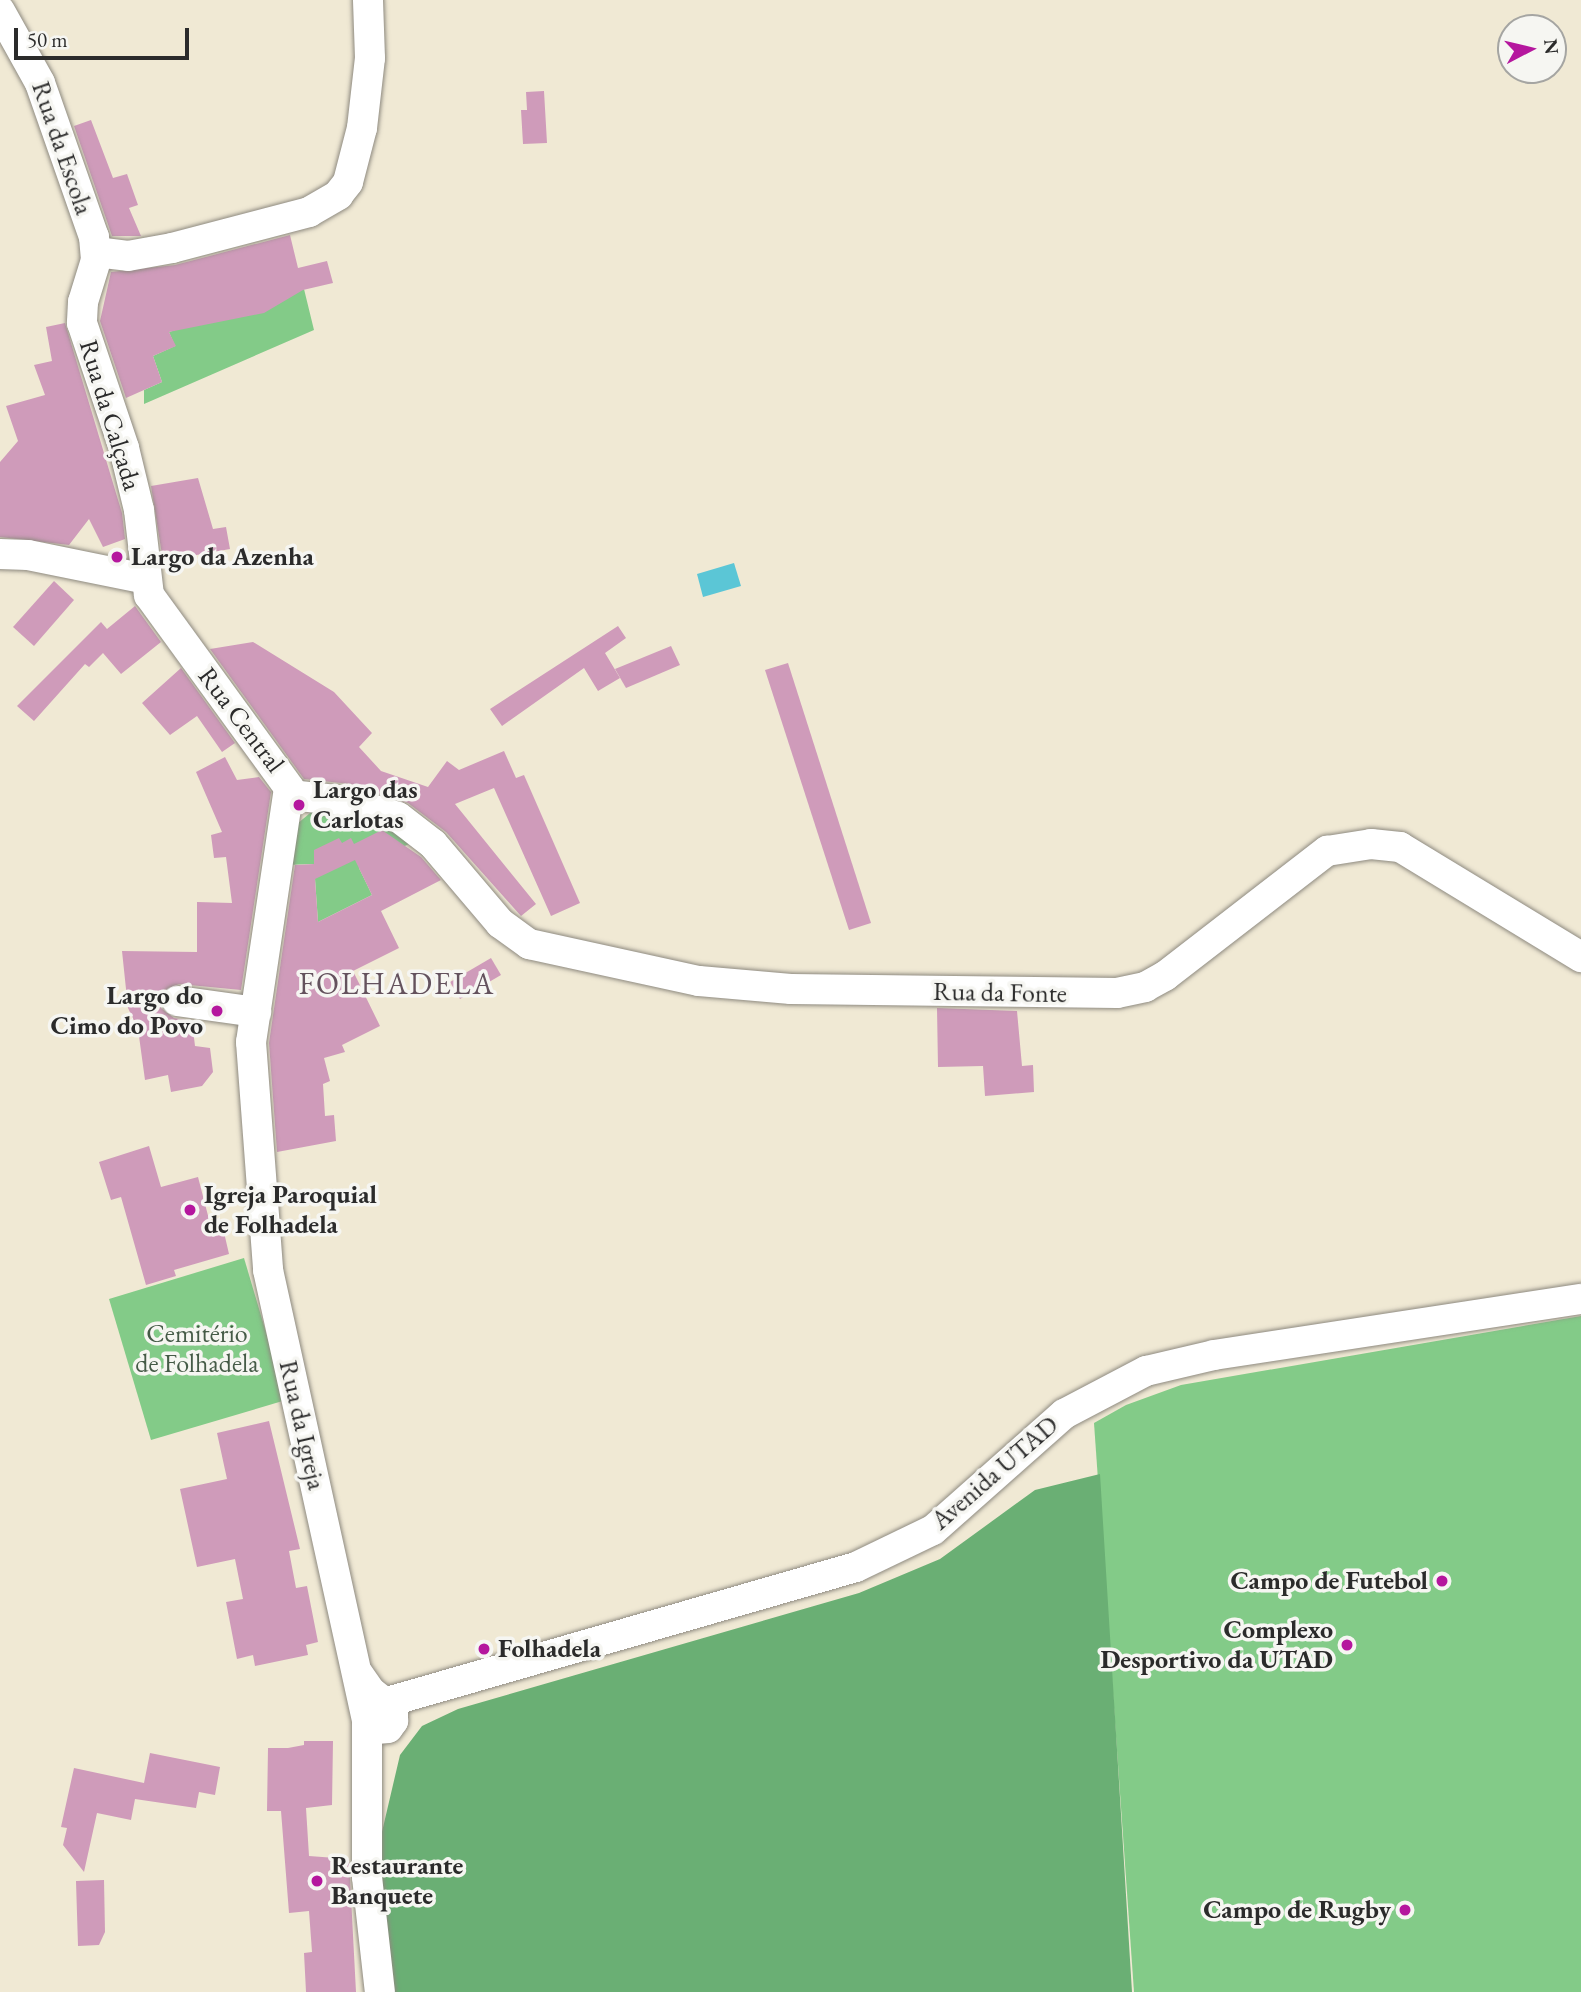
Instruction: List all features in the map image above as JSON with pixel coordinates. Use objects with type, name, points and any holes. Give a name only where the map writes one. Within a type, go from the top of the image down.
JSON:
[{"type":"street","points":[[96,252],[145,254],[309,212],[338,195],[348,182],[367,91],[368,0]]},
{"type":"street","name":"Rua da Escola","points":[[0,11],[40,83],[96,252]]},
{"type":"street","name":"Rua da Calçada","points":[[96,252],[82,323],[124,448],[139,510],[146,579]]},
{"type":"street","points":[[2,553],[146,579]]},
{"type":"street","name":"Rua Central","points":[[146,579],[157,610],[284,776],[290,794],[267,958],[256,1012]]},
{"type":"street","name":"Rua da Fonte","points":[[290,794],[353,803],[398,817],[433,844],[500,923],[529,944],[699,981],[791,989],[1116,993],[1145,987],[1165,975],[1327,851],[1371,844],[1400,847],[1581,957]]},
{"type":"street","points":[[177,1001],[256,1012]]},
{"type":"street","name":"Rua da Igreja","points":[[256,1012],[251,1062],[271,1288],[359,1675],[377,1715]]},
{"type":"street","name":"Avenida UTAD","points":[[377,1715],[419,1694],[814,1582],[899,1548],[959,1509],[1064,1414],[1146,1371],[1214,1355],[1581,1299]]},
{"type":"street","points":[[377,1715],[368,1806],[368,1889],[380,1992]]},
{"type":"green space","points":[[304,289],[314,330],[144,404],[144,390],[162,382],[153,356],[175,346],[169,332]]},
{"type":"green space","points":[[316,808],[389,827],[409,844],[359,868],[372,895],[318,922],[314,864],[285,865],[297,824]]},
{"type":"green space","name":"Cemitério de Folhadela","points":[[244,1258],[286,1400],[151,1440],[109,1299]]},
{"type":"green space","name":"Complexo Desportivo da UTAD","points":[[1581,1316],[1581,1992],[1134,1992],[1094,1423],[1126,1405],[1181,1385]]},
{"type":"green space","points":[[1100,1474],[1132,1992],[390,1992],[381,1921],[381,1836],[400,1755],[422,1726],[458,1709],[859,1593],[940,1559],[1035,1490]]},
{"type":"water","points":[[734,563],[741,586],[703,597],[697,574]]},
{"type":"building","points":[[544,91],[547,143],[523,144],[521,110],[527,110],[526,92]]},
{"type":"building","points":[[91,120],[113,178],[127,174],[138,205],[129,208],[141,236],[112,236],[74,126]]},
{"type":"building","points":[[290,235],[298,268],[327,261],[333,283],[303,290],[264,313],[169,332],[176,346],[153,356],[162,382],[126,398],[100,321],[111,272],[175,265]]},
{"type":"building","points":[[65,323],[122,513],[125,539],[103,547],[89,519],[69,545],[0,537],[0,462],[18,441],[6,406],[45,395],[34,365],[52,361],[46,327]]},
{"type":"building","points":[[198,478],[213,529],[226,527],[230,549],[163,561],[151,486]]},
{"type":"building","points":[[54,581],[74,600],[34,646],[13,627]]},
{"type":"building","points":[[135,606],[161,642],[121,674],[103,653],[89,667],[85,664],[34,721],[17,706],[101,622],[107,629]]},
{"type":"building","points":[[618,626],[626,638],[605,653],[620,678],[598,691],[584,668],[502,726],[490,709]]},
{"type":"building","points":[[253,642],[334,692],[372,733],[359,747],[381,771],[428,787],[447,761],[459,770],[504,751],[516,778],[524,775],[580,903],[551,916],[494,788],[455,804],[536,904],[521,916],[446,832],[408,803],[350,784],[304,779],[210,649]]},
{"type":"building","points":[[671,646],[680,665],[626,688],[615,669]]},
{"type":"building","points":[[788,663],[871,923],[849,930],[765,670]]},
{"type":"building","points":[[181,668],[235,743],[222,752],[197,716],[170,735],[142,703]]},
{"type":"building","points":[[225,757],[237,780],[259,777],[271,792],[241,990],[179,984],[163,991],[161,1008],[174,1018],[192,1021],[195,1046],[210,1048],[213,1072],[202,1086],[171,1092],[168,1075],[145,1080],[138,1029],[128,1008],[122,951],[197,952],[197,902],[232,903],[226,857],[214,858],[211,835],[222,832],[196,772]]},
{"type":"building","points":[[382,830],[421,857],[441,880],[381,911],[399,948],[353,971],[380,1026],[342,1045],[345,1052],[324,1058],[330,1081],[323,1084],[325,1116],[334,1115],[336,1141],[277,1152],[269,1043],[295,865],[314,864],[314,850],[339,838],[342,843],[351,838],[354,844]],"holes":[[[355,860],[372,895],[318,922],[315,879]]]},
{"type":"building","points":[[491,958],[501,975],[460,999],[450,982]]},
{"type":"building","points":[[937,1008],[1017,1011],[1022,1066],[1033,1065],[1034,1092],[985,1096],[983,1066],[938,1067]]},
{"type":"building","points":[[149,1146],[161,1187],[198,1177],[212,1231],[223,1228],[229,1254],[174,1270],[176,1276],[146,1285],[121,1197],[111,1200],[99,1162]]},
{"type":"building","points":[[269,1421],[300,1549],[289,1551],[296,1588],[307,1586],[318,1642],[306,1645],[308,1655],[255,1666],[253,1655],[237,1659],[226,1602],[243,1599],[235,1559],[197,1567],[180,1489],[227,1479],[217,1433]]},
{"type":"building","points":[[304,1741],[333,1741],[332,1805],[306,1808],[309,1856],[349,1859],[356,1992],[306,1992],[304,1953],[312,1952],[309,1911],[289,1913],[281,1811],[267,1811],[268,1748],[304,1745]]},
{"type":"building","points":[[150,1753],[220,1767],[215,1795],[199,1792],[196,1808],[135,1799],[131,1820],[97,1813],[84,1872],[63,1845],[67,1828],[61,1827],[74,1768],[144,1783]]},
{"type":"building","points":[[104,1880],[105,1932],[99,1945],[78,1946],[76,1881]]},
{"type":"place","name":"Largo da Azenha","points":[[117,557]]},
{"type":"place","name":"Largo das Carlotas","points":[[299,805]]},
{"type":"place","name":"Largo do Cimo do Povo","points":[[217,1011]]},
{"type":"place","name":"Igreja Paroquial de Folhadela","points":[[190,1210]]},
{"type":"place","name":"Campo de Futebol","points":[[1442,1581]]},
{"type":"place","name":"Complexo Desportivo da UTAD","points":[[1347,1645]]},
{"type":"place","name":"Folhadela","points":[[484,1649]]},
{"type":"place","name":"Restaurante Banquete","points":[[317,1881]]},
{"type":"place","name":"Campo de Rugby","points":[[1405,1910]]},
{"type":"district","name":"FOLHADELA","points":[[397,984]]}]
